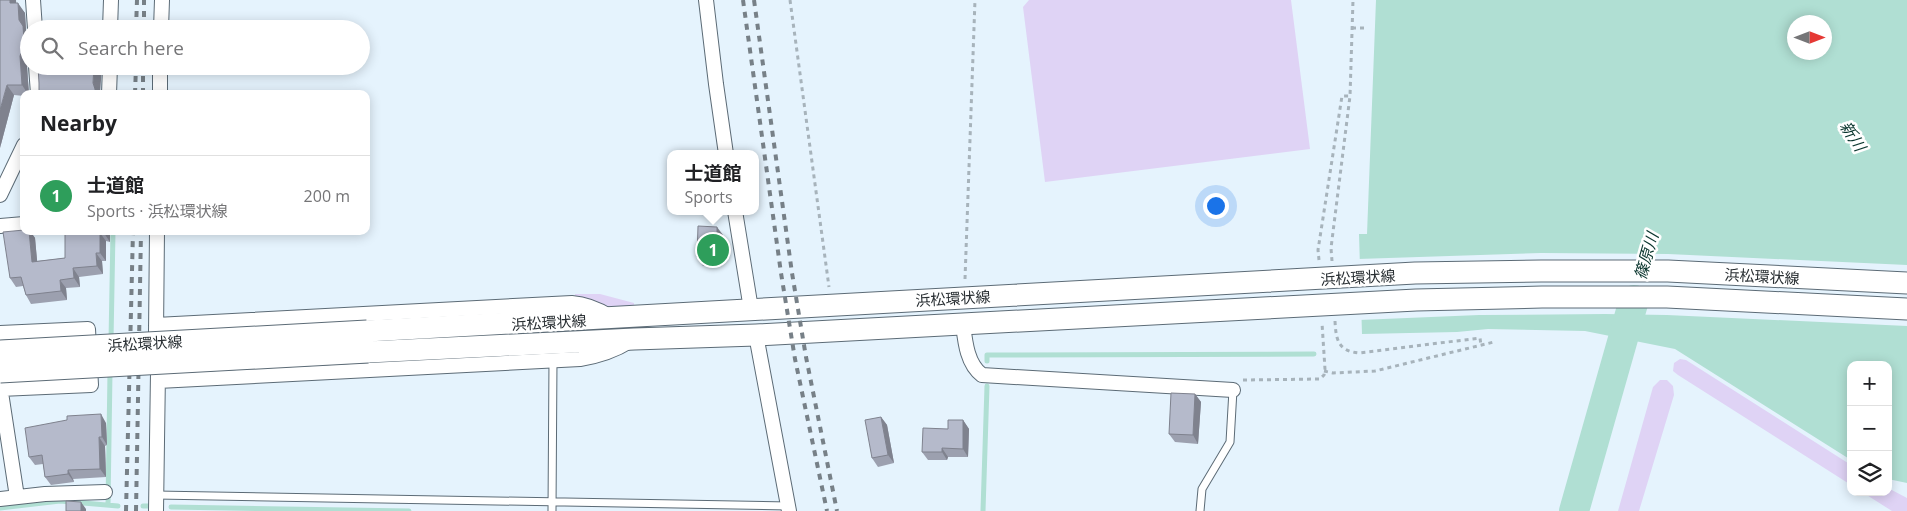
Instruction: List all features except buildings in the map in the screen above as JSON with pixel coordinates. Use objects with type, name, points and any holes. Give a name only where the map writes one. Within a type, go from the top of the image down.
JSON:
[{"type":"main road","name":"浜松環状線","points":[[0,351],[965,298],[1339,273],[1668,271],[1907,283]]},
{"type":"main road","points":[[1339,273],[1341,308]]},
{"type":"main road","name":"浜松環状線","points":[[0,372],[634,339],[1341,308],[1479,298],[1677,298],[1907,309]]},
{"type":"main road","points":[[940,299],[942,325]]},
{"type":"street","points":[[33,0],[34,20]]},
{"type":"street","points":[[110,20],[111,0]]},
{"type":"street","points":[[161,20],[162,0]]},
{"type":"street","points":[[706,0],[725,150]]},
{"type":"street","points":[[37,75],[38,90]]},
{"type":"street","points":[[109,90],[110,75]]},
{"type":"street","points":[[160,75],[160,90]]},
{"type":"street","points":[[0,195],[20,153]]},
{"type":"street","points":[[736,215],[750,309]]},
{"type":"street","points":[[0,226],[20,224]]},
{"type":"street","points":[[156,511],[158,381],[156,325],[157,235]]},
{"type":"street","points":[[156,325],[572,303],[584,304],[614,318]]},
{"type":"street","points":[[964,324],[967,350],[976,371],[982,375],[1233,390]]},
{"type":"street","points":[[0,333],[88,328],[91,385],[0,388],[16,497]]},
{"type":"street","points":[[756,335],[789,509]]},
{"type":"street","points":[[158,381],[598,357],[614,351],[634,339]]},
{"type":"street","points":[[0,499],[45,494],[105,492]]},
{"type":"lane","points":[[552,507],[553,360]]},
{"type":"lane","points":[[1200,511],[1202,489],[1230,442],[1233,390]]},
{"type":"lane","points":[[156,495],[552,507],[789,509]]},
{"type":"path","points":[[790,0],[831,305]]},
{"type":"path","points":[[965,298],[975,0]]},
{"type":"path","points":[[1339,273],[1331,248],[1350,96],[1353,0]]},
{"type":"path","points":[[1352,28],[1366,28]]},
{"type":"path","points":[[1319,260],[1318,250],[1342,96],[1350,96]]},
{"type":"path","points":[[1341,308],[1338,342],[1343,349],[1351,352],[1359,353],[1480,338],[1481,345]]},
{"type":"path","points":[[1233,390],[1242,380],[1320,379],[1324,371],[1322,323]]},
{"type":"path","points":[[1324,371],[1333,373],[1375,371],[1494,342]]},
{"type":"shaded area","points":[[1029,0],[1291,0],[1310,149],[1045,182],[1023,7]]},
{"type":"shaded area","points":[[575,294],[600,294],[634,303],[634,306],[607,307],[585,298],[575,297]]},
{"type":"shaded area","points":[[1680,359],[1686,360],[1847,462],[1847,482],[1678,375],[1673,371],[1674,363]]},
{"type":"shaded area","points":[[1660,380],[1667,380],[1673,386],[1674,395],[1639,511],[1618,511],[1653,387]]},
{"type":"shaded area","points":[[1892,490],[1907,498],[1907,511],[1892,511],[1868,496],[1892,496]]},
{"type":"water","name":"新川","points":[[1376,0],[1907,0],[1907,483],[1892,480],[1892,361],[1847,361],[1847,457],[1675,349],[1585,331],[1488,329],[1457,332],[1362,334],[1359,234],[1367,234]]},
{"type":"pier","points":[[1541,253],[1668,254],[1907,265],[1907,326],[1605,314],[1479,315],[1359,320],[1358,259]]},
{"type":"waterway","points":[[111,341],[113,235]]},
{"type":"waterway","name":"篠原川","points":[[1574,511],[1634,300]]},
{"type":"waterway","points":[[987,361],[987,355],[1314,354]]},
{"type":"waterway","points":[[108,505],[110,372]]},
{"type":"waterway","points":[[983,511],[987,386]]},
{"type":"waterway","points":[[0,508],[60,501],[118,506]]},
{"type":"waterway","points":[[143,506],[148,506]]},
{"type":"waterway","points":[[171,507],[409,511]]},
{"type":"railway","points":[[136,20],[137,0]]},
{"type":"railway","points":[[144,0],[144,20]]},
{"type":"railway","points":[[743,0],[781,273],[795,359],[827,511]]},
{"type":"railway","points":[[754,0],[792,273],[806,357],[837,511]]},
{"type":"railway","points":[[135,90],[136,75]]},
{"type":"railway","points":[[143,75],[143,90]]},
{"type":"railway","points":[[126,511],[133,235]]},
{"type":"railway","points":[[136,511],[141,235]]},
{"type":"place","name":"士道館","points":[[713,250]]}]
